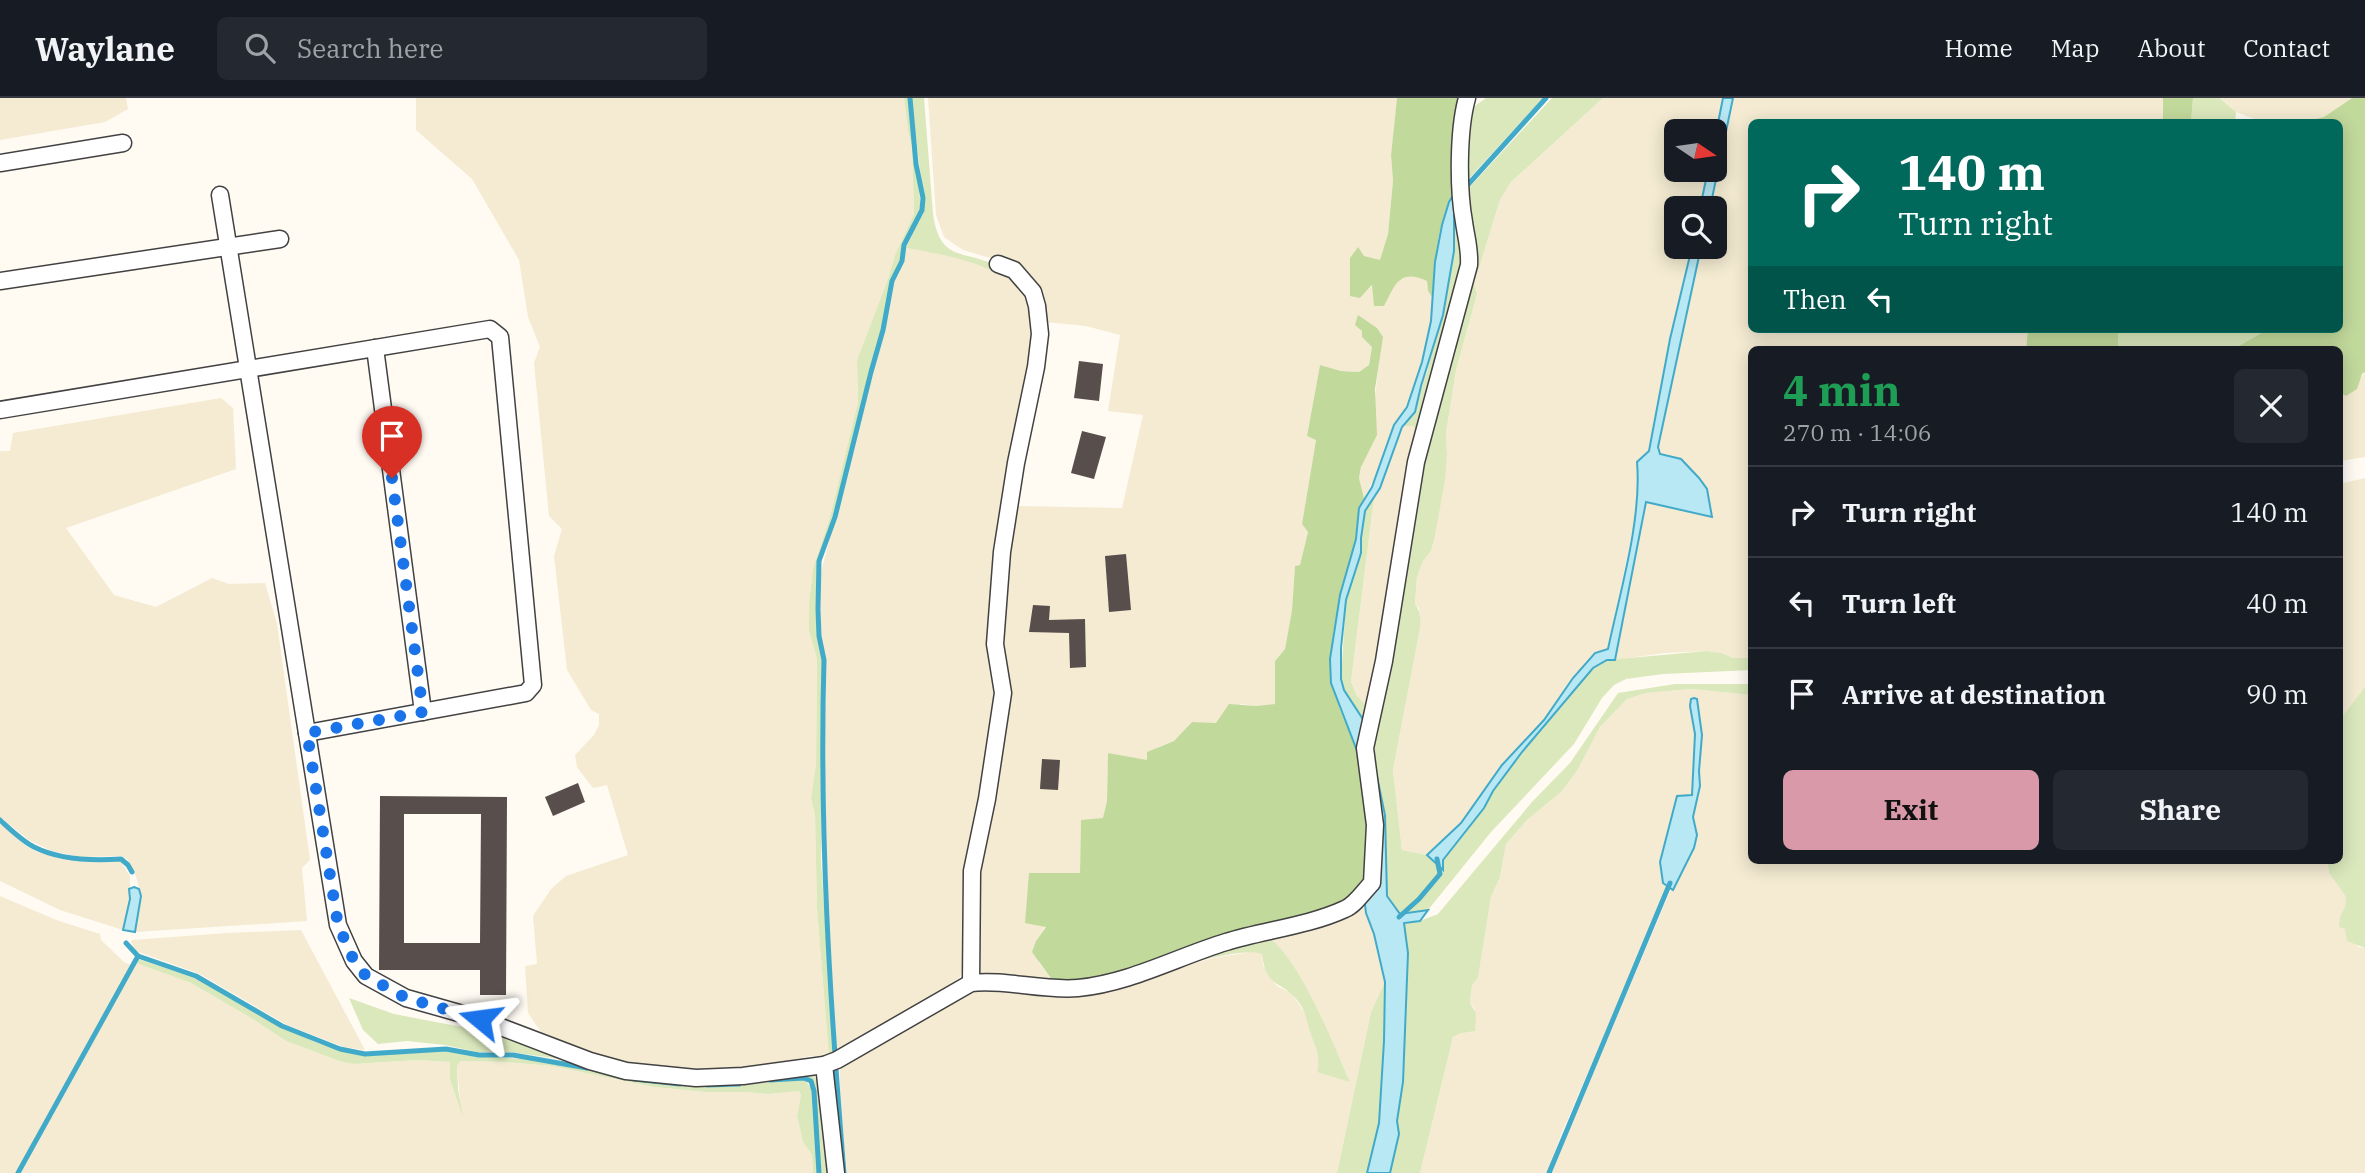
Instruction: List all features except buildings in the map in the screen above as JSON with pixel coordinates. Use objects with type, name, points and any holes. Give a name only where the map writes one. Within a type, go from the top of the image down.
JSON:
[{"type":"street","points":[[220,195],[338,925],[354,961],[366,976],[406,998],[480,1019],[590,1061],[625,1071],[696,1078],[743,1076],[824,1065],[971,984],[1010,982],[1057,989],[1106,983],[1226,942],[1292,926],[1348,908],[1372,883],[1375,825],[1365,748],[1384,661],[1416,462],[1469,265],[1470,251],[1461,192],[1463,112],[1467,98]]},
{"type":"street","points":[[0,163],[123,143]]},
{"type":"street","points":[[0,281],[279,239]]},
{"type":"street","points":[[971,984],[972,870],[987,799],[1003,693],[995,644],[1002,552],[1040,334],[1033,292],[1014,270],[998,264]]},
{"type":"street","points":[[0,410],[490,329],[500,337],[533,685],[526,693],[307,733]]},
{"type":"street","points":[[375,348],[423,712]]},
{"type":"street","points":[[824,1065],[836,1173]]},
{"type":"shaded area","points":[[0,98],[126,98],[128,109],[105,122],[0,140]]},
{"type":"shaded area","points":[[416,98],[904,98],[912,146],[914,214],[895,255],[857,360],[858,402],[830,517],[813,569],[809,602],[809,631],[817,659],[816,764],[811,798],[815,815],[817,909],[829,1057],[810,1056],[713,1073],[622,1064],[560,1042],[541,1032],[528,1013],[525,966],[537,964],[533,916],[551,889],[566,876],[628,855],[607,785],[593,788],[577,767],[575,755],[594,735],[599,725],[599,714],[591,710],[567,670],[554,556],[562,529],[549,516],[534,363],[540,347],[528,317],[519,260],[472,179],[416,130]]},
{"type":"shaded area","points":[[928,98],[1397,98],[1391,155],[1393,181],[1388,234],[1380,261],[1363,256],[1350,258],[1350,295],[1360,298],[1373,285],[1375,295],[1406,276],[1416,276],[1427,281],[1428,291],[1433,298],[1431,322],[1422,361],[1407,407],[1394,425],[1380,468],[1364,498],[1359,478],[1374,410],[1383,337],[1362,332],[1362,337],[1372,347],[1369,365],[1359,372],[1341,371],[1320,365],[1307,436],[1316,439],[1302,524],[1308,532],[1300,565],[1295,566],[1292,610],[1285,649],[1275,661],[1275,704],[1241,704],[1216,724],[1192,722],[1174,741],[1158,747],[1147,760],[1108,754],[1107,801],[1103,819],[1081,820],[1080,873],[1036,941],[1039,963],[1055,984],[976,976],[975,870],[1001,644],[1006,555],[1015,506],[1122,508],[1143,415],[1108,411],[1120,335],[1086,326],[1045,322],[1043,311],[997,260],[963,250],[944,237],[936,215]]},
{"type":"shaded area","points":[[1603,98],[1723,98],[1719,119],[1664,119],[1664,182],[1705,182],[1703,196],[1664,196],[1664,259],[1689,259],[1648,452],[1637,462],[1639,484],[1636,514],[1608,649],[1502,765],[1461,823],[1427,855],[1402,850],[1393,770],[1418,639],[1419,608],[1415,604],[1417,577],[1423,561],[1431,551],[1435,536],[1447,455],[1446,433],[1456,370],[1477,296],[1474,284],[1500,200],[1511,182]]},
{"type":"shaded area","points":[[1733,98],[2163,98],[2163,119],[1748,119],[1748,333],[2028,333],[2026,346],[1748,346],[1748,658],[1733,658],[1707,651],[1615,660],[1646,502],[1711,517],[1707,489],[1699,478],[1681,459],[1660,454],[1658,447],[1698,259],[1727,259],[1727,196],[1713,196],[1715,182],[1727,182],[1727,127]]},
{"type":"shaded area","points":[[2221,98],[2352,98],[2324,117],[2315,119],[2254,119],[2236,112]]},
{"type":"shaded area","points":[[906,248],[947,254],[1007,276],[1028,290],[1038,330],[992,645],[994,694],[964,967],[960,977],[952,984],[850,1045],[837,1049],[826,880],[826,660],[821,636],[820,576],[884,331],[893,281],[904,262]]},
{"type":"shaded area","points":[[2365,372],[2365,457],[2343,461],[2343,394],[2346,396]]},
{"type":"shaded area","points":[[221,398],[233,408],[236,469],[66,528],[114,595],[156,607],[212,578],[229,584],[265,583],[277,624],[310,860],[302,868],[307,921],[135,932],[141,896],[136,876],[127,859],[121,856],[81,857],[52,851],[29,840],[0,817],[0,451],[10,451],[13,433]]},
{"type":"shaded area","points":[[1415,426],[1416,435],[1375,674],[1366,706],[1357,696],[1351,682],[1374,498],[1402,427]]},
{"type":"shaded area","points":[[2365,478],[2365,687],[2343,714],[2343,483]]},
{"type":"shaded area","points":[[1691,689],[1748,695],[1748,864],[2328,864],[2329,873],[2346,897],[2345,908],[2340,917],[2358,947],[2365,948],[2365,1173],[1551,1173],[1671,889],[1673,890],[1695,826],[1693,817],[1700,786],[1702,735],[1697,699],[1690,706],[1695,734],[1692,795],[1677,796],[1660,863],[1663,883],[1668,888],[1562,1132],[1547,1173],[1420,1173],[1453,1037],[1461,1033],[1475,1009],[1470,1003],[1472,985],[1478,978],[1491,897],[1500,877],[1506,844],[1527,820],[1561,792],[1577,771],[1600,727],[1627,699],[1646,693]]},
{"type":"shaded area","points":[[0,823],[37,852],[71,860],[120,861],[130,876],[130,898],[123,930],[60,910],[0,881]]},
{"type":"shaded area","points":[[0,896],[59,921],[100,934],[101,940],[124,962],[131,965],[16,1173],[0,1173]]},
{"type":"shaded area","points":[[1364,898],[1385,982],[1371,1012],[1337,1173],[847,1173],[840,1102],[840,1065],[970,989],[1153,974],[1214,958],[1256,951],[1262,954],[1263,965],[1277,986],[1291,993],[1308,1017],[1310,1032],[1320,1060],[1317,1072],[1348,1077],[1328,1033],[1268,937]]},
{"type":"shaded area","points":[[301,930],[365,1050],[344,1047],[287,1025],[200,974],[136,951],[131,942],[227,933]]},
{"type":"shaded area","points":[[136,963],[191,983],[286,1041],[342,1062],[450,1062],[450,1080],[461,1111],[457,1066],[461,1061],[552,1066],[654,1087],[705,1092],[768,1094],[799,1091],[801,1095],[797,1116],[803,1142],[812,1155],[813,1173],[21,1173]]},
{"type":"green space","points":[[904,98],[908,98],[921,207],[903,245],[901,261],[890,282],[882,331],[869,372],[833,517],[818,562],[816,613],[822,660],[821,861],[834,1058],[829,1057],[817,909],[815,815],[811,798],[816,764],[817,659],[809,631],[809,602],[813,569],[830,517],[858,402],[857,360],[895,255],[914,214],[912,146]]},
{"type":"green space","points":[[911,98],[924,98],[933,214],[941,240],[955,252],[1001,268],[1028,290],[984,267],[906,248],[923,211],[924,202]]},
{"type":"green space","points":[[1397,98],[1460,98],[1456,191],[1440,229],[1433,298],[1428,291],[1427,281],[1410,276],[1395,285],[1384,306],[1374,306],[1372,285],[1360,298],[1350,296],[1350,258],[1358,247],[1364,256],[1380,260],[1388,234],[1393,181],[1391,155]]},
{"type":"green space","points":[[1486,98],[1543,98],[1464,184],[1465,113]]},
{"type":"green space","points":[[1552,98],[1603,98],[1511,182],[1500,200],[1474,284],[1477,295],[1456,370],[1446,433],[1445,479],[1435,536],[1431,551],[1423,561],[1417,577],[1415,604],[1420,616],[1420,630],[1393,770],[1402,850],[1427,855],[1443,869],[1443,860],[1484,808],[1522,752],[1593,668],[1607,660],[1707,651],[1733,658],[1748,658],[1748,670],[1663,674],[1626,679],[1614,685],[1602,698],[1574,744],[1491,832],[1428,910],[1400,914],[1387,896],[1385,815],[1371,749],[1420,462],[1472,263],[1466,191]]},
{"type":"green space","points":[[2163,98],[2193,98],[2191,119],[2163,119]]},
{"type":"green space","points":[[2193,98],[2220,98],[2236,112],[2235,119],[2191,119]]},
{"type":"green space","points":[[2352,98],[2365,98],[2365,372],[2357,389],[2346,396],[2343,394],[2343,346],[2239,346],[2261,333],[2343,333],[2343,119],[2315,119],[2324,117]]},
{"type":"green space","points":[[1460,209],[1468,251],[1366,724],[1344,690],[1341,679],[1346,600],[1361,553],[1365,511],[1374,498],[1351,682],[1357,696],[1366,705],[1375,674],[1416,435],[1414,426],[1403,426],[1416,408],[1427,372],[1454,251],[1454,215]]},
{"type":"green space","points":[[1358,315],[1377,328],[1383,337],[1375,389],[1377,435],[1361,467],[1359,478],[1364,498],[1359,508],[1356,539],[1340,595],[1333,634],[1339,707],[1359,756],[1368,811],[1363,888],[1345,907],[1104,980],[1055,984],[1032,952],[1046,927],[1025,923],[1029,873],[1080,873],[1081,820],[1103,818],[1107,801],[1108,753],[1147,760],[1147,752],[1174,741],[1192,722],[1216,723],[1229,704],[1275,704],[1275,661],[1285,649],[1292,610],[1295,566],[1300,565],[1308,532],[1302,524],[1316,440],[1307,436],[1320,365],[1341,371],[1359,372],[1369,365],[1372,347],[1355,325]]},
{"type":"green space","points":[[2028,333],[2118,333],[2118,346],[2026,346]]},
{"type":"green space","points":[[2118,333],[2261,333],[2239,346],[2118,346]]},
{"type":"green space","points":[[1675,684],[1748,684],[1748,695],[1691,689],[1646,693],[1627,699],[1600,727],[1577,771],[1561,792],[1527,820],[1506,844],[1500,877],[1491,897],[1478,978],[1472,985],[1470,1003],[1476,1013],[1475,1031],[1453,1037],[1420,1173],[1390,1173],[1399,1134],[1397,1121],[1403,1082],[1408,953],[1403,923],[1420,921],[1438,914],[1532,802],[1570,763],[1618,693]]},
{"type":"green space","points":[[2365,687],[2365,948],[2347,941],[2345,929],[2339,927],[2346,897],[2329,873],[2328,864],[2343,864],[2344,714]]},
{"type":"green space","points":[[1268,937],[1280,948],[1304,983],[1350,1082],[1317,1072],[1317,1053],[1304,1012],[1294,996],[1267,974],[1262,954],[1253,952],[1225,955],[1153,974],[1211,952]]},
{"type":"green space","points":[[138,959],[199,979],[281,1027],[320,1044],[364,1056],[446,1051],[537,1060],[625,1079],[692,1087],[727,1087],[805,1080],[813,1091],[818,1173],[813,1173],[812,1155],[803,1142],[797,1116],[801,1095],[799,1091],[768,1094],[705,1092],[654,1087],[552,1066],[461,1061],[457,1066],[463,1117],[450,1080],[450,1062],[342,1062],[286,1041],[191,983],[136,963]]},
{"type":"green space","points":[[1385,982],[1379,1123],[1367,1173],[1337,1173],[1371,1012]]},
{"type":"green space","points":[[349,998],[394,1014],[519,1038],[588,1063],[626,1073],[695,1081],[809,1071],[821,1089],[830,1173],[821,1173],[814,1086],[807,1077],[723,1083],[646,1080],[559,1059],[511,1052],[477,1052],[407,1041],[378,1044],[363,1030]]},
{"type":"water","points":[[1723,98],[1733,98],[1727,127],[1727,119],[1719,119]]},
{"type":"water","points":[[1705,182],[1715,182],[1713,196],[1703,196]]},
{"type":"water","points":[[1456,191],[1460,209],[1454,215],[1454,251],[1443,315],[1415,412],[1402,427],[1380,488],[1365,511],[1361,553],[1346,600],[1341,648],[1341,679],[1344,690],[1366,724],[1385,815],[1387,896],[1400,914],[1428,910],[1420,921],[1404,923],[1408,953],[1403,1082],[1397,1121],[1399,1134],[1390,1173],[1367,1173],[1379,1123],[1385,982],[1374,934],[1366,913],[1363,888],[1369,831],[1359,756],[1331,683],[1330,659],[1340,595],[1356,539],[1359,508],[1372,487],[1394,425],[1407,407],[1422,362],[1431,321],[1435,262],[1442,225],[1449,202]]},
{"type":"water","points":[[1689,259],[1698,259],[1658,447],[1660,454],[1681,459],[1699,478],[1707,489],[1712,517],[1646,502],[1615,660],[1607,660],[1593,668],[1522,752],[1484,808],[1443,860],[1443,870],[1427,855],[1461,823],[1502,765],[1544,720],[1573,678],[1595,653],[1608,649],[1633,531],[1638,484],[1637,462],[1649,451],[1670,339]]},
{"type":"water","points":[[1691,699],[1697,699],[1702,735],[1700,786],[1693,817],[1697,835],[1694,848],[1673,890],[1663,883],[1660,862],[1677,796],[1692,795],[1695,734],[1690,706]]},
{"type":"water","points":[[129,889],[139,889],[141,896],[135,932],[123,930],[130,899]]},
{"type":"waterway","points":[[844,1173],[827,916],[823,788],[824,660],[819,636],[819,561],[835,517],[883,330],[892,281],[902,261],[904,245],[922,210],[923,198],[916,164],[910,98]]},
{"type":"waterway","points":[[1464,189],[1546,98]]},
{"type":"waterway","points":[[0,820],[25,842],[44,851],[77,859],[121,859],[132,872]]},
{"type":"waterway","points":[[1399,917],[1440,874],[1437,859]]},
{"type":"waterway","points":[[1549,1173],[1670,883]]},
{"type":"waterway","points":[[126,943],[138,956],[196,976],[282,1026],[340,1049],[365,1054],[446,1049],[479,1055],[513,1055],[587,1068]]},
{"type":"waterway","points":[[18,1173],[138,956]]},
{"type":"waterway","points":[[770,1080],[804,1078],[811,1081],[814,1091],[819,1173]]},
{"type":"waterway","points":[[634,1079],[680,1084]]},
{"type":"waterway","points":[[707,1085],[739,1084]]},
{"type":"route","points":[[392,478],[423,712],[307,733],[338,925],[354,961],[366,976],[406,998],[480,1019]]}]
